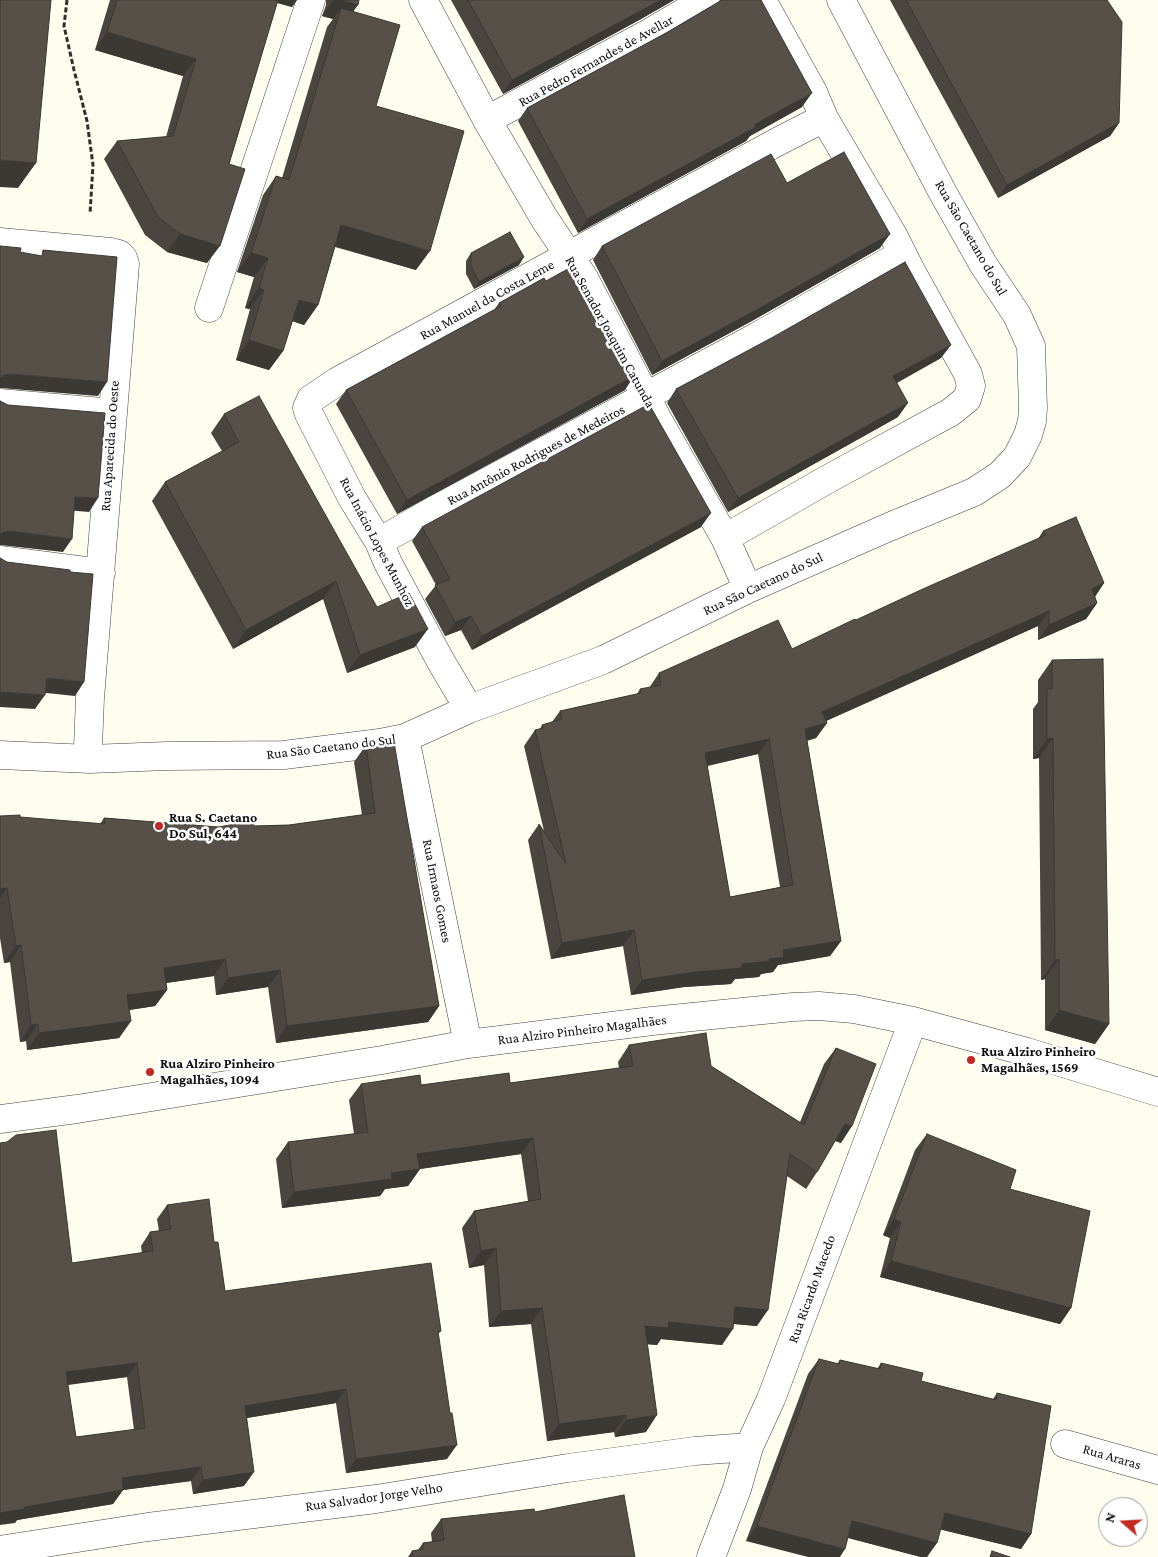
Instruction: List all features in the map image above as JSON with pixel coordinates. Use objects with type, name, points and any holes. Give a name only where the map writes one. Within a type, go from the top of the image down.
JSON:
[{"type":"street","points":[[209,308],[311,0]]},
{"type":"street","name":"Rua Senador Joaquim Catunda","points":[[423,0],[487,120],[544,218],[584,278],[688,474],[725,538],[748,589]]},
{"type":"street","name":"Rua Pedro Fernandes de Avellar","points":[[487,120],[649,33],[705,0]]},
{"type":"street","points":[[725,538],[951,412],[967,399],[971,386],[968,374],[824,118],[813,92],[762,0]]},
{"type":"street","name":"Rua São Caetano do Sul","points":[[0,755],[90,760],[167,756],[284,755],[380,744],[405,738],[469,709],[603,660],[748,589],[974,492],[1000,475],[1017,457],[1028,435],[1032,421],[1034,408],[1031,346],[1017,315],[983,264],[943,193],[840,0]]},
{"type":"street","name":"Rua Manuel da Costa Leme","points":[[310,399],[338,381],[824,118]]},
{"type":"street","name":"Rua Aparecida do Oeste","points":[[0,242],[87,249],[119,254],[125,264],[90,698],[88,747],[90,760]]},
{"type":"street","name":"Rua Antônio Rodrigues de Medeiros","points":[[380,542],[758,336],[902,254]]},
{"type":"street","name":"Rua Inácio Lopes Munhoz","points":[[310,399],[308,408],[310,414],[352,498],[380,542],[388,563],[440,660],[469,709]]},
{"type":"street","points":[[0,403],[113,413]]},
{"type":"street","points":[[0,560],[101,573]]},
{"type":"street","name":"Rua Irmaos Gomes","points":[[405,738],[468,1044]]},
{"type":"street","name":"Rua Alziro Pinheiro Magalhães","points":[[0,1119],[77,1109],[382,1060],[468,1044],[643,1022],[819,1006],[854,1009],[913,1021],[1027,1052],[1158,1092]]},
{"type":"street","name":"Rua Ricardo Macedo","points":[[711,1557],[737,1489],[749,1447],[771,1399],[913,1021]]},
{"type":"street","name":"Rua Araras","points":[[1065,1444],[1158,1470]]},
{"type":"street","name":"Rua Salvador Jorge Velho","points":[[0,1550],[148,1527],[376,1499],[568,1468],[695,1451],[749,1447]]},
{"type":"path","points":[[67,0],[64,26],[87,121],[93,165],[87,249]]},
{"type":"building","points":[[0,0],[51,0],[36,163],[0,160]]},
{"type":"building","points":[[117,0],[278,0],[229,164],[245,169],[220,246],[180,234],[158,217],[117,141],[173,136],[196,59],[107,32]]},
{"type":"building","points":[[340,0],[359,0],[358,5]]},
{"type":"building","points":[[468,0],[661,0],[512,80]]},
{"type":"building","points":[[722,0],[761,0],[812,93],[754,125],[756,127],[587,219],[527,108],[666,33]]},
{"type":"building","points":[[906,0],[1107,0],[1122,22],[1119,123],[1007,185]]},
{"type":"building","points":[[341,8],[400,25],[376,106],[464,131],[430,251],[341,225],[318,305],[299,300],[283,351],[249,340],[264,290],[259,288],[268,258],[251,253],[276,176],[289,180]]},
{"type":"building","points":[[844,152],[890,234],[662,361],[602,246],[771,154],[787,183]]},
{"type":"building","points":[[510,232],[524,257],[479,282],[471,266],[471,253]]},
{"type":"building","points":[[0,246],[21,248],[20,252],[42,256],[43,250],[117,257],[107,382],[11,374],[0,378]]},
{"type":"building","points":[[905,262],[951,345],[893,376],[908,403],[738,498],[676,389],[775,336]]},
{"type":"building","points":[[575,265],[634,376],[407,500],[346,390],[501,306],[499,303],[544,278],[546,281]]},
{"type":"building","points":[[259,396],[377,607],[409,593],[428,629],[360,655],[336,581],[246,630],[165,482],[239,442],[224,414]]},
{"type":"building","points":[[0,401],[8,405],[105,413],[98,498],[75,497],[72,539],[11,531],[3,532],[0,535]]},
{"type":"building","points":[[649,404],[711,513],[482,636],[471,616],[455,622],[435,585],[450,579],[422,527]]},
{"type":"building","points":[[1076,517],[1104,583],[1092,589],[1097,603],[1049,625],[1049,611],[822,712],[827,723],[805,729],[841,941],[783,950],[784,957],[769,959],[770,961],[742,964],[742,968],[696,972],[642,980],[634,930],[562,943],[539,824],[566,864],[535,730],[543,728],[542,725],[562,719],[560,711],[641,693],[640,689],[661,685],[659,673],[778,620],[792,649],[855,619],[1046,535],[1043,531]],"holes":[[[769,739],[793,885],[730,897],[705,753]]]},
{"type":"building","points":[[0,558],[7,562],[93,574],[84,682],[47,678],[45,695],[0,692]]},
{"type":"building","points":[[1103,659],[1109,1024],[1059,1010],[1059,959],[1055,960],[1053,738],[1047,739],[1047,689],[1052,689],[1052,660]]},
{"type":"building","points":[[394,742],[439,1006],[287,1026],[280,970],[228,978],[225,959],[164,968],[167,990],[127,995],[131,1021],[39,1033],[38,1024],[31,1025],[21,945],[16,946],[7,888],[0,889],[0,816],[20,815],[20,817],[105,824],[104,818],[218,827],[254,821],[254,826],[289,825],[375,813],[366,745]]},
{"type":"building","points":[[706,1033],[711,1066],[804,1125],[836,1048],[876,1064],[852,1126],[845,1124],[817,1172],[790,1154],[768,1310],[735,1307],[733,1329],[669,1322],[668,1328],[645,1326],[657,1415],[626,1420],[626,1415],[559,1424],[542,1308],[501,1311],[496,1248],[481,1251],[474,1211],[541,1199],[533,1138],[417,1154],[420,1169],[391,1173],[392,1179],[294,1192],[288,1142],[368,1132],[361,1084],[420,1075],[421,1085],[509,1073],[510,1083],[633,1066],[629,1045]]},
{"type":"building","points":[[56,1130],[72,1263],[153,1251],[150,1232],[171,1229],[167,1205],[209,1199],[214,1242],[218,1242],[225,1291],[431,1263],[441,1331],[438,1331],[450,1413],[452,1413],[457,1445],[356,1459],[346,1389],[245,1406],[254,1472],[203,1480],[201,1467],[122,1478],[123,1490],[0,1513],[0,1143],[7,1142],[16,1135]],"holes":[[[137,1363],[145,1428],[76,1437],[66,1372]]]},
{"type":"building","points":[[927,1134],[1016,1170],[1010,1189],[1090,1211],[1071,1308],[891,1261],[901,1222],[894,1219]]},
{"type":"building","points":[[819,1359],[839,1364],[840,1360],[880,1369],[881,1363],[923,1373],[921,1381],[996,1400],[997,1393],[1051,1406],[1031,1534],[945,1513],[937,1543],[852,1521],[845,1549],[757,1526]]},
{"type":"building","points":[[624,1495],[635,1557],[413,1557],[412,1551],[423,1549],[423,1543],[444,1540],[441,1519],[534,1509],[535,1512]]},
{"type":"building","points":[[992,1551],[1010,1557],[990,1557]]},
{"type":"place","name":"Rua S. Caetano Do Sul, 644","points":[[159,826]]},
{"type":"place","name":"Rua Alziro Pinheiro Magalhães, 1569","points":[[971,1060]]},
{"type":"place","name":"Rua Alziro Pinheiro Magalhães, 1094","points":[[150,1072]]}]
